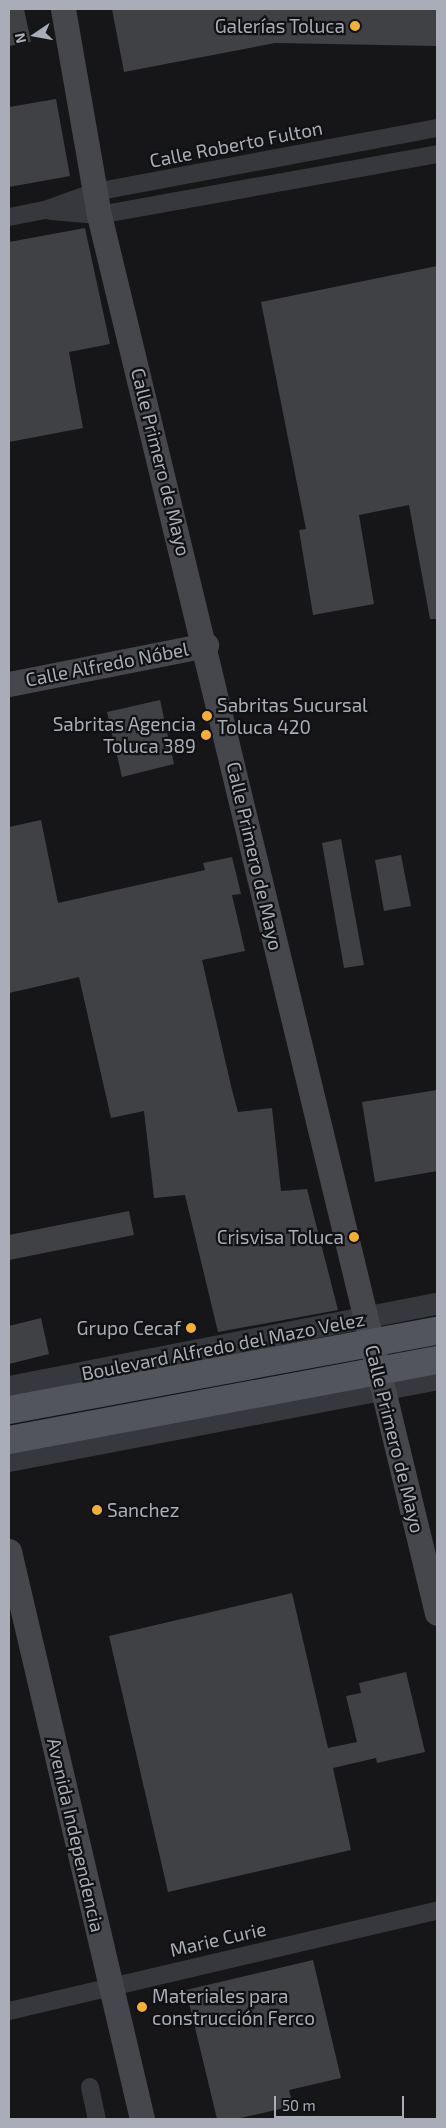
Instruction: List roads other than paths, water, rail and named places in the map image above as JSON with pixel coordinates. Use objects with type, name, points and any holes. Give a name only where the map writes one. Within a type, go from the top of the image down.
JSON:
[{"type":"main road","name":"Calle Primero de Mayo","points":[[63,9],[97,204],[206,645],[367,1327],[437,1613]]},
{"type":"main road","name":"Calle Alfredo Nóbel","points":[[9,684],[206,645]]},
{"type":"main road","name":"Boulevard Alfredo del Mazo Velez","points":[[9,1410],[437,1331]]},
{"type":"main road","points":[[9,1440],[437,1360]]},
{"type":"main road","name":"Avenida Independencia","points":[[9,1551],[142,2119]]},
{"type":"street","name":"Calle Roberto Fulton","points":[[46,210],[97,204],[437,128]]},
{"type":"street","name":"Calle Roberto Fulton","points":[[9,217],[46,210],[437,154]]},
{"type":"street","name":"Boulevard Alfredo del Mazo Velez","points":[[9,1387],[367,1327],[437,1304]]},
{"type":"street","points":[[9,1461],[354,1397],[381,1383],[437,1379]]},
{"type":"street","name":"Marie Curie","points":[[9,2012],[111,1985],[437,1911]]},
{"type":"street","points":[[90,2087],[97,2119]]},
{"type":"place","name":"Galerías Toluca","points":[[355,26]]},
{"type":"place","name":"Sabritas Sucursal Toluca 420","points":[[207,716]]},
{"type":"place","name":"Sabritas Agencia Toluca 389","points":[[206,735]]},
{"type":"place","name":"Crisvisa Toluca","points":[[354,1237]]},
{"type":"place","name":"Grupo Cecaf","points":[[191,1328]]},
{"type":"place","name":"Sanchez","points":[[97,1510]]},
{"type":"place","name":"Materiales para construcción Ferco","points":[[142,2007]]}]
